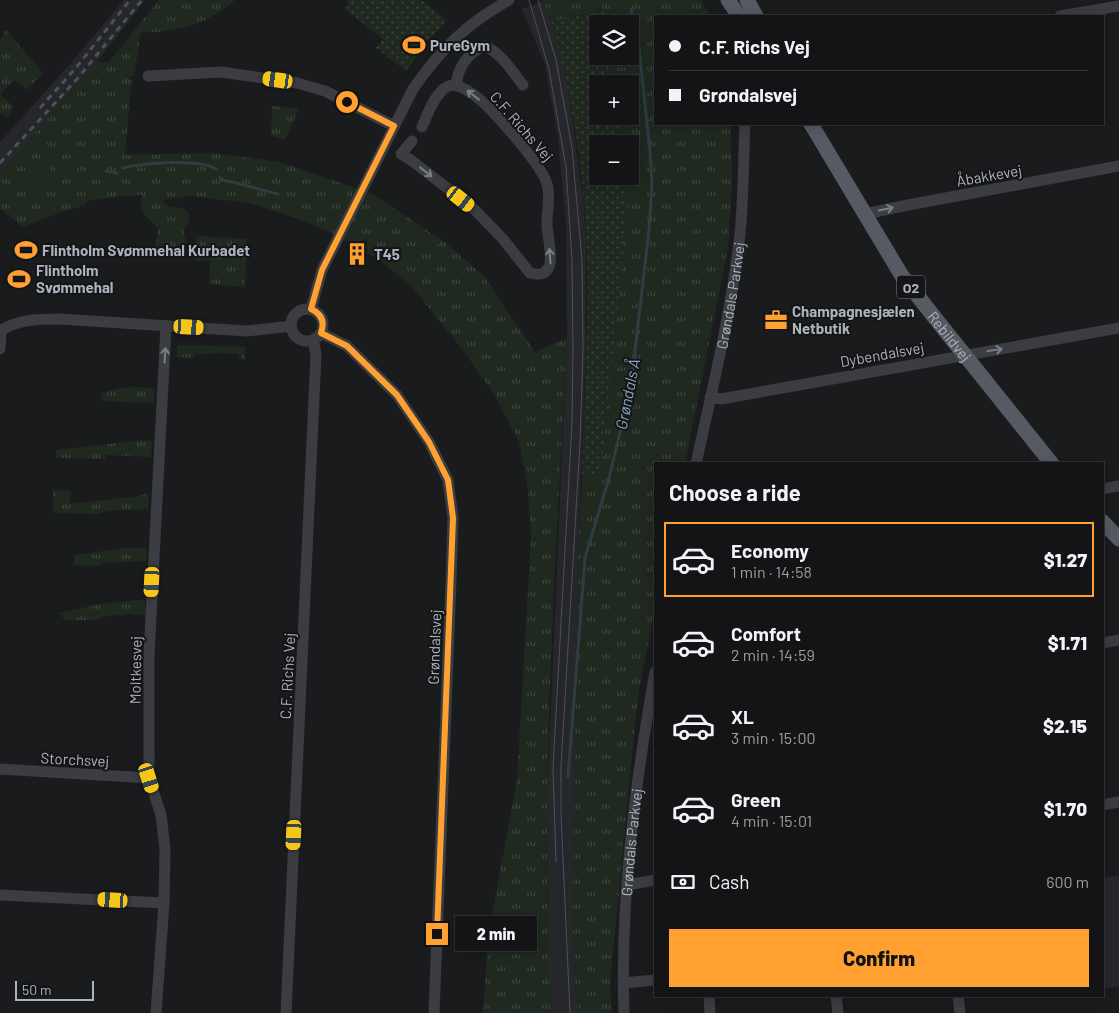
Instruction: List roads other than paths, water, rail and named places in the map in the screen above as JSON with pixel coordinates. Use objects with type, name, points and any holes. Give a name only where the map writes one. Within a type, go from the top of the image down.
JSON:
[{"type":"main road","points":[[728,0],[738,15]]},
{"type":"main road","points":[[748,0],[756,15]]},
{"type":"main road","name":"Rebildvej","points":[[811,125],[902,276],[1050,462]]},
{"type":"main road","points":[[1104,523],[1119,539]]},
{"type":"street","points":[[311,309],[322,270],[413,90],[429,66],[459,34],[509,0]]},
{"type":"street","points":[[1066,15],[1119,6]]},
{"type":"street","name":"C.F. Richs Vej","points":[[385,145],[410,160],[474,209],[503,239],[530,273],[539,275],[547,270],[552,260],[546,222],[548,186],[544,176],[538,165],[494,114],[474,94],[457,86],[457,77],[461,67],[476,49],[485,46],[494,50],[503,59],[524,85]]},
{"type":"street","points":[[148,76],[221,72],[297,83],[325,91],[394,126]]},
{"type":"street","points":[[422,127],[433,102],[440,93],[450,86],[457,86]]},
{"type":"street","name":"Grøndals Parkvej","points":[[696,462],[731,301],[740,241],[744,184],[745,125]]},
{"type":"street","points":[[401,154],[412,141]]},
{"type":"street","name":"Åbakkevej","points":[[865,214],[1119,166]]},
{"type":"street","points":[[311,309],[317,312],[322,319],[323,327],[317,336],[307,341],[299,338],[293,332],[291,326],[297,312],[311,309]]},
{"type":"street","points":[[0,349],[1,330],[15,322],[32,319],[60,318],[247,330],[291,326]]},
{"type":"street","name":"Moltkesvej","points":[[156,1013],[164,903],[165,849],[161,815],[149,778],[149,655],[166,326]]},
{"type":"street","name":"Dybendalsvej","points":[[710,397],[721,399],[1119,328]]},
{"type":"street","name":"C.F. Richs Vej","points":[[286,1013],[317,336]]},
{"type":"street","name":"Grøndalsvej","points":[[317,336],[347,346],[397,395],[429,442],[448,480],[453,518],[452,563],[434,1013]]},
{"type":"street","points":[[1104,489],[1119,486]]},
{"type":"street","points":[[1104,643],[1119,640]]},
{"type":"street","name":"Grøndals Parkvej","points":[[624,1013],[624,936],[627,884],[650,726],[654,683]]},
{"type":"street","name":"Storchsvej","points":[[0,769],[149,778]]},
{"type":"street","points":[[1104,805],[1119,802]]},
{"type":"street","points":[[627,884],[654,880]]},
{"type":"street","points":[[0,895],[164,903]]},
{"type":"street","points":[[623,983],[654,980]]},
{"type":"street","points":[[709,997],[710,1013]]},
{"type":"street","points":[[836,997],[838,1013]]},
{"type":"street","points":[[958,997],[960,1013]]},
{"type":"waterway","name":"Grøndals Å","points":[[568,777],[585,558],[609,478],[633,368],[649,230],[652,184],[650,151],[639,49],[631,9]]},
{"type":"waterway","points":[[123,168],[157,163],[184,163],[216,169]]},
{"type":"waterway","points":[[106,171],[117,173]]},
{"type":"waterway","points":[[220,177],[222,180],[278,194]]},
{"type":"tram line","points":[[529,0],[549,69],[566,167],[572,261],[572,423],[553,768],[556,862]]},
{"type":"tram line","points":[[538,0],[556,60],[572,148],[582,261],[583,350],[580,442],[561,767],[561,815],[570,1013]]},
{"type":"railway","points":[[40,108],[75,69],[130,0]]},
{"type":"railway","points":[[0,163],[77,79],[142,0]]},
{"type":"place","name":"PureGym","points":[[414,45]]},
{"type":"place","name":"Flintholm Svømmehal Kurbadet","points":[[26,250]]},
{"type":"place","name":"T45","points":[[357,254]]},
{"type":"place","name":"Flintholm Svømmehal","points":[[19,279]]},
{"type":"place","name":"Champagnesjælen Netbutik","points":[[776,320]]}]
